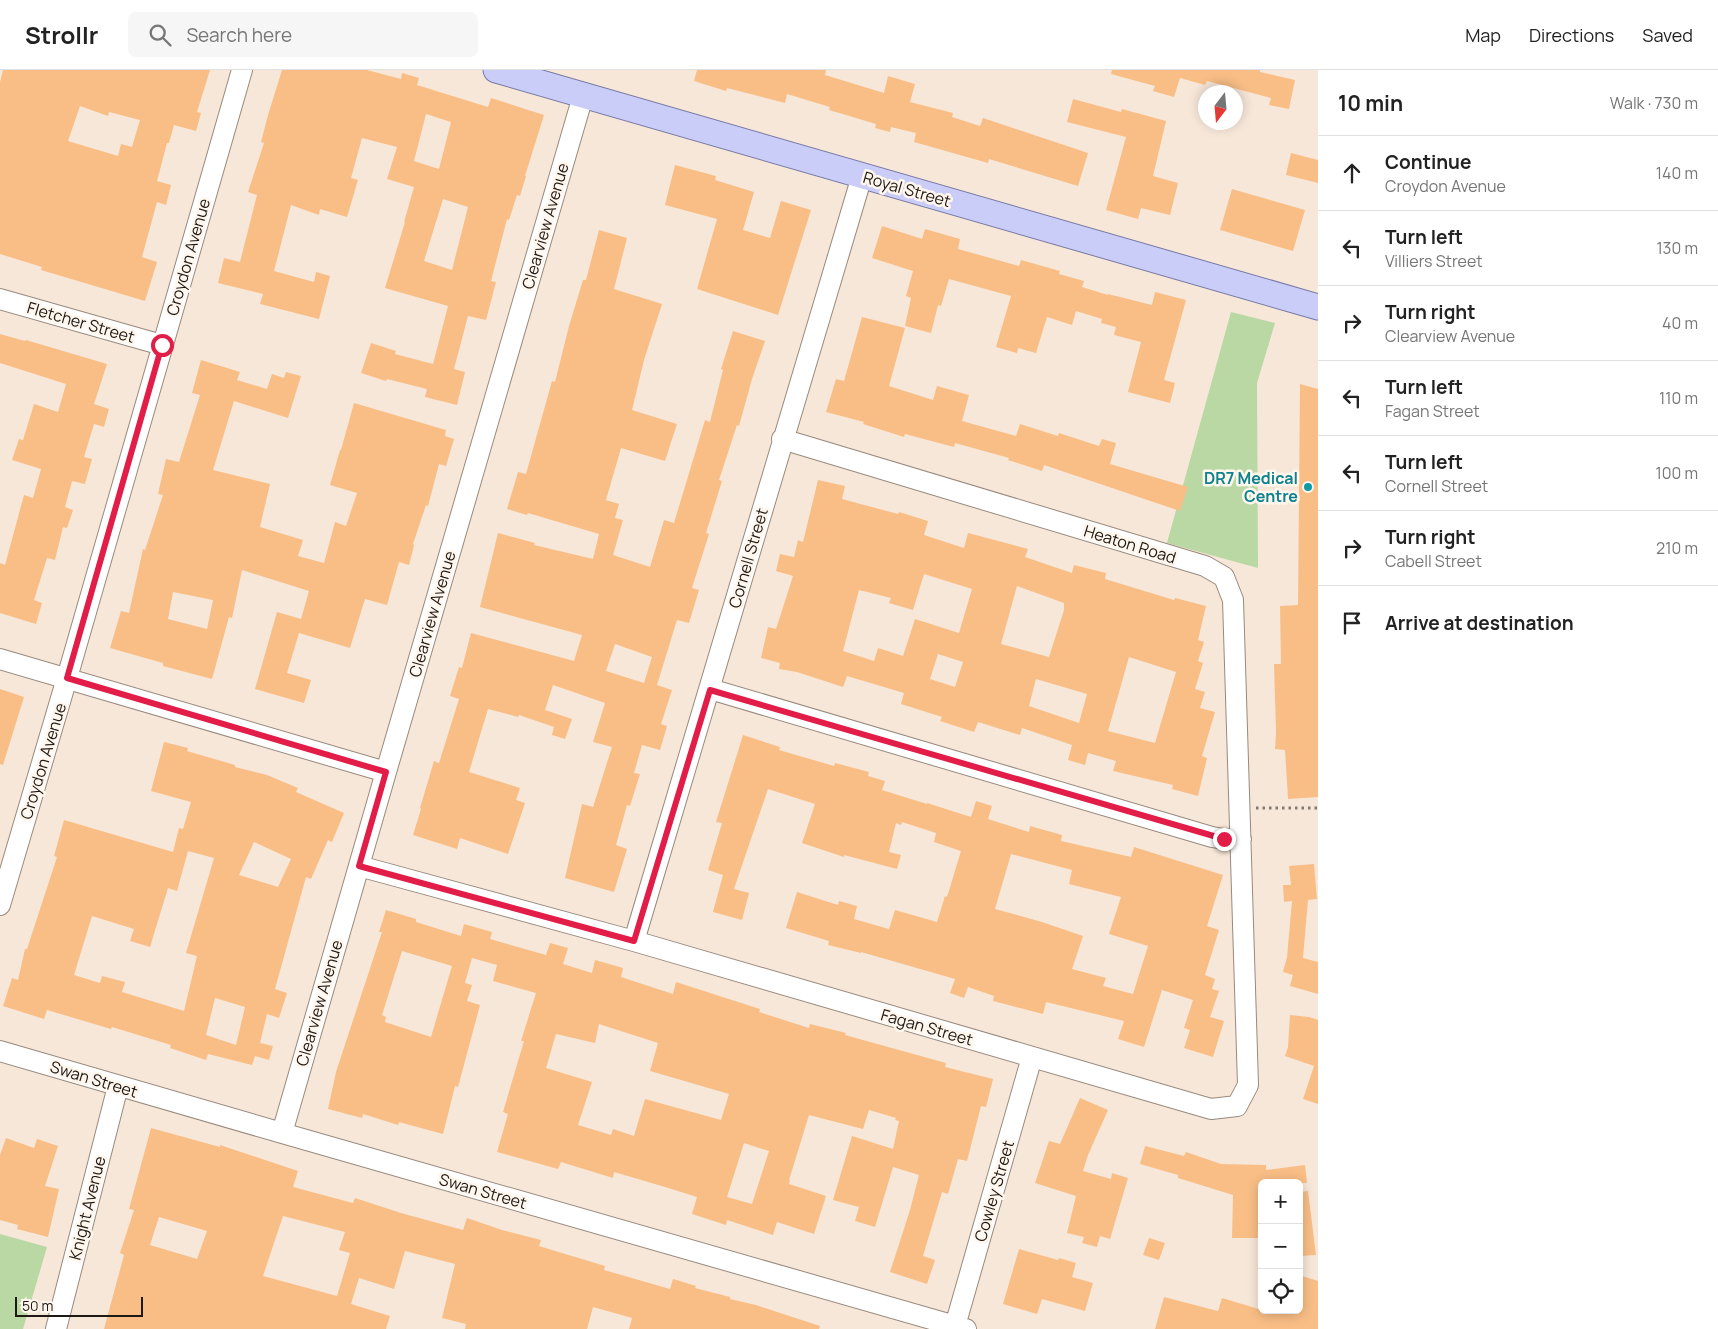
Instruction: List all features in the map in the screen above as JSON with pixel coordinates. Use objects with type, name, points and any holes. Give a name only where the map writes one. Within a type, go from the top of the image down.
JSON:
[{"type":"main road","name":"Royal Street","points":[[496,70],[1318,307]]},
{"type":"street","name":"Croydon Avenue","points":[[0,904],[242,70]]},
{"type":"street","name":"Clearview Avenue","points":[[282,1133],[584,96]]},
{"type":"street","name":"Cornell Street","points":[[634,941],[710,690],[782,439],[862,176]]},
{"type":"street","name":"Fletcher Street","points":[[0,299],[162,345]]},
{"type":"street","name":"Heaton Road","points":[[782,439],[1205,566],[1224,577],[1233,600],[1241,839]]},
{"type":"street","points":[[0,659],[386,772]]},
{"type":"street","points":[[710,690],[1212,836],[1224,839],[1241,839]]},
{"type":"street","name":"Fagan Street","points":[[359,866],[634,941],[1211,1109],[1236,1106],[1248,1085],[1241,839]]},
{"type":"street","name":"Swan Street","points":[[0,1051],[961,1327]]},
{"type":"street","name":"Cowley Street","points":[[961,1327],[1032,1057]]},
{"type":"street","name":"Knight Avenue","points":[[56,1329],[118,1086]]},
{"type":"path","points":[[1240,808],[1318,808]]},
{"type":"green space","points":[[1231,312],[1275,323],[1257,383],[1258,568],[1167,543]]},
{"type":"green space","points":[[0,1234],[47,1247],[23,1329],[0,1329]]},
{"type":"building","points":[[3,70],[210,70],[197,112],[201,113],[196,131],[174,125],[169,143],[167,143],[157,181],[171,185],[166,205],[157,202],[142,257],[157,262],[145,301],[41,270],[42,267],[0,254],[0,82]],"holes":[[[80,106],[108,116],[109,112],[140,120],[132,147],[121,144],[118,156],[68,141]]]},
{"type":"building","points":[[282,70],[367,70],[401,79],[402,73],[419,78],[417,85],[488,107],[491,98],[544,115],[520,196],[517,195],[509,220],[507,219],[491,281],[496,282],[486,320],[468,316],[454,369],[465,372],[457,405],[425,397],[427,389],[387,379],[386,381],[361,373],[371,343],[396,351],[395,354],[433,364],[448,306],[385,288],[414,187],[387,179],[397,147],[362,138],[351,178],[358,180],[347,217],[320,209],[319,215],[291,205],[274,271],[314,282],[316,272],[330,276],[319,319],[260,304],[263,294],[218,283],[224,258],[240,262],[257,195],[248,192],[264,143],[261,142]],"holes":[[[426,114],[451,122],[439,169],[414,161]],[[443,199],[468,207],[452,270],[424,261]]]},
{"type":"building","points":[[697,70],[826,70],[825,75],[884,93],[888,76],[915,84],[910,102],[953,113],[952,117],[980,126],[983,118],[1088,153],[1078,186],[989,159],[988,163],[914,142],[916,133],[891,127],[890,132],[875,128],[876,124],[829,110],[830,107],[787,94],[785,103],[727,88],[726,91],[694,81]]},
{"type":"building","points":[[1112,70],[1260,70],[1260,72],[1295,80],[1289,109],[1269,105],[1271,98],[1243,91],[1243,85],[1222,85],[1207,81],[1205,85],[1180,78],[1174,97],[1153,91],[1155,86],[1111,74]]},
{"type":"building","points":[[1073,99],[1121,112],[1122,109],[1166,121],[1153,176],[1178,183],[1170,215],[1141,208],[1138,219],[1106,210],[1126,137],[1067,122]]},
{"type":"building","points":[[1291,153],[1318,160],[1318,183],[1286,175]]},
{"type":"building","points":[[675,165],[716,176],[715,180],[754,192],[743,230],[770,238],[781,201],[811,210],[778,315],[697,289],[717,219],[665,205]]},
{"type":"building","points":[[1232,189],[1305,210],[1293,251],[1220,230]]},
{"type":"building","points":[[882,226],[922,239],[925,229],[960,239],[958,249],[1019,266],[1021,260],[1060,271],[1059,274],[1084,281],[1082,287],[1108,295],[1152,305],[1155,292],[1186,300],[1164,380],[1175,383],[1170,403],[1128,392],[1141,342],[1114,335],[1116,327],[1101,323],[1102,319],[1076,311],[1072,325],[1047,317],[1036,353],[1018,348],[1017,353],[996,347],[1011,296],[949,279],[941,306],[938,305],[931,333],[905,326],[911,298],[906,296],[913,271],[872,258]]},
{"type":"building","points":[[599,230],[627,238],[614,289],[662,304],[644,360],[632,410],[677,424],[665,461],[621,448],[606,500],[619,504],[615,518],[623,520],[613,555],[650,567],[664,520],[674,523],[705,420],[710,422],[723,370],[721,369],[733,331],[765,341],[739,426],[737,425],[719,480],[722,481],[706,533],[709,534],[692,588],[699,590],[689,623],[677,620],[657,685],[672,690],[661,724],[667,726],[660,750],[642,745],[634,773],[640,774],[630,806],[627,805],[616,845],[627,849],[614,892],[565,878],[582,804],[593,807],[612,747],[593,742],[605,703],[553,685],[545,710],[572,719],[565,739],[552,735],[554,727],[519,715],[518,717],[488,709],[469,772],[520,788],[516,800],[525,803],[508,854],[460,838],[457,849],[413,835],[434,761],[439,763],[459,699],[450,696],[459,667],[462,668],[471,633],[574,661],[582,635],[480,607],[498,533],[535,543],[534,545],[593,559],[599,534],[528,513],[527,515],[507,509],[518,472],[526,474],[552,381],[555,382],[583,280],[586,280]],"holes":[[[615,644],[652,657],[644,683],[606,671]]]},
{"type":"building","points":[[862,317],[905,328],[889,386],[933,400],[937,386],[969,395],[962,421],[1016,436],[1020,424],[1058,436],[1059,433],[1099,446],[1102,439],[1116,443],[1110,464],[1188,487],[1180,511],[1044,465],[1042,471],[1008,460],[1009,458],[955,443],[954,447],[905,434],[904,437],[863,424],[864,422],[826,412],[836,379],[844,381]]},
{"type":"building","points":[[0,334],[107,364],[94,404],[109,409],[104,427],[94,424],[84,457],[92,459],[85,484],[72,481],[65,507],[73,510],[67,528],[63,527],[55,560],[47,558],[34,600],[42,603],[36,624],[0,613],[0,563],[5,565],[24,495],[33,498],[41,469],[12,460],[19,439],[23,440],[34,404],[58,412],[66,384],[0,363]]},
{"type":"building","points":[[201,360],[240,372],[237,380],[267,389],[272,374],[284,378],[286,372],[301,376],[288,418],[234,401],[213,470],[270,484],[260,527],[303,540],[298,556],[324,563],[335,522],[346,526],[357,493],[330,485],[354,403],[446,430],[445,436],[454,439],[446,466],[439,464],[428,506],[426,505],[413,544],[409,565],[399,562],[387,605],[365,599],[350,648],[299,633],[287,673],[311,680],[304,703],[255,689],[277,612],[301,619],[309,591],[242,570],[232,618],[229,617],[212,679],[163,666],[163,663],[110,648],[121,611],[129,613],[143,549],[145,550],[163,495],[158,494],[166,459],[179,462],[200,395],[192,393]],"holes":[[[173,592],[213,600],[207,629],[168,619]]]},
{"type":"building","points":[[1300,384],[1318,389],[1318,797],[1288,799],[1285,750],[1275,749],[1274,664],[1281,664],[1280,606],[1298,605]]},
{"type":"building","points":[[818,480],[845,486],[842,499],[898,514],[899,512],[928,521],[924,535],[964,548],[968,533],[1028,549],[1025,557],[1072,573],[1074,565],[1106,573],[1105,579],[1174,600],[1175,598],[1206,606],[1198,640],[1204,642],[1198,661],[1203,663],[1195,689],[1205,692],[1200,708],[1215,712],[1202,756],[1207,758],[1198,796],[1172,789],[1173,785],[1113,771],[1116,761],[1088,753],[1085,765],[1068,760],[1072,745],[1022,728],[1020,735],[978,722],[974,732],[940,721],[942,717],[901,704],[904,693],[847,676],[843,687],[797,672],[779,669],[780,663],[761,658],[768,627],[776,629],[793,576],[776,571],[780,554],[794,557],[798,540],[803,542]],"holes":[[[924,574],[972,589],[959,633],[915,619],[903,656],[878,648],[874,661],[843,651],[859,590],[891,598],[889,603],[913,610]],[[1017,586],[1064,603],[1064,610],[1049,657],[1001,644]],[[938,654],[963,662],[955,687],[930,679]],[[1129,657],[1176,672],[1155,743],[1108,731]],[[1036,679],[1087,694],[1079,723],[1029,706]]]},
{"type":"building","points":[[0,689],[24,697],[3,765],[0,764]]},
{"type":"building","points":[[743,735],[780,747],[779,750],[834,766],[835,763],[869,772],[868,776],[885,781],[882,790],[971,817],[976,801],[992,806],[988,819],[1029,832],[1030,826],[1062,835],[1061,841],[1131,857],[1134,847],[1223,875],[1207,926],[1219,930],[1205,975],[1215,979],[1212,989],[1219,991],[1210,1017],[1224,1021],[1213,1057],[1184,1048],[1190,1030],[1184,1028],[1193,1000],[1162,990],[1144,1047],[1118,1039],[1124,1021],[1046,1002],[1043,1014],[993,1001],[994,996],[968,987],[964,998],[950,993],[955,979],[861,952],[828,945],[829,941],[786,928],[797,892],[838,905],[839,901],[857,906],[854,919],[889,929],[895,910],[937,922],[961,851],[934,842],[936,833],[902,822],[901,825],[896,823],[889,852],[901,855],[897,869],[844,855],[844,857],[802,843],[815,804],[768,789],[734,889],[749,893],[742,920],[713,912],[723,875],[708,870],[722,823],[716,822]],"holes":[[[1011,854],[1072,870],[1069,884],[1121,897],[1109,934],[1148,946],[1133,994],[1103,986],[1106,978],[1072,969],[1083,936],[995,909]]]},
{"type":"building","points":[[164,742],[188,748],[187,751],[235,765],[235,767],[267,775],[298,788],[296,792],[344,813],[332,842],[328,840],[311,879],[306,877],[275,989],[287,993],[279,1018],[267,1014],[260,1043],[273,1046],[269,1060],[255,1056],[252,1065],[208,1054],[206,1060],[170,1048],[171,1045],[112,1027],[111,1029],[47,1010],[44,1019],[3,1006],[12,978],[18,980],[25,949],[27,949],[57,857],[54,856],[64,820],[173,852],[179,828],[183,829],[191,802],[151,791]],"holes":[[[254,842],[291,859],[278,887],[239,875]],[[188,851],[214,858],[186,953],[197,956],[184,1011],[122,992],[125,982],[102,976],[100,983],[74,975],[92,916],[134,929],[130,941],[150,947],[168,888],[177,891]],[[215,998],[245,1007],[236,1045],[206,1035]]]},
{"type":"building","points":[[1314,864],[1317,899],[1308,900],[1303,958],[1318,962],[1318,994],[1290,986],[1293,975],[1283,972],[1287,957],[1292,901],[1284,902],[1283,885],[1291,885],[1289,866]]},
{"type":"building","points":[[386,910],[416,919],[416,922],[461,936],[464,924],[492,932],[490,939],[546,955],[550,943],[568,948],[563,964],[592,973],[595,960],[623,968],[621,977],[673,994],[676,982],[760,1009],[759,1012],[809,1028],[810,1024],[846,1033],[845,1035],[946,1063],[945,1067],[993,1079],[986,1107],[981,1106],[967,1161],[958,1159],[948,1194],[942,1192],[923,1256],[935,1260],[927,1284],[890,1272],[919,1175],[893,1167],[875,1227],[855,1221],[859,1207],[833,1200],[852,1136],[893,1149],[899,1121],[895,1120],[896,1118],[869,1110],[863,1129],[809,1115],[789,1184],[826,1196],[814,1234],[777,1222],[773,1235],[727,1220],[726,1225],[692,1214],[697,1197],[614,1172],[613,1178],[561,1162],[558,1169],[497,1152],[508,1114],[503,1112],[524,1041],[521,1041],[536,993],[493,981],[497,965],[472,958],[465,983],[472,985],[467,1001],[480,1005],[458,1087],[455,1086],[443,1134],[399,1122],[398,1125],[363,1114],[362,1118],[328,1109],[336,1072],[382,932],[379,932]],"holes":[[[402,951],[452,966],[431,1037],[385,1022],[386,1017],[382,1015]],[[599,1024],[658,1043],[650,1071],[729,1094],[721,1120],[645,1099],[634,1136],[613,1129],[611,1135],[578,1125],[592,1082],[546,1068],[556,1034],[595,1043]],[[744,1143],[769,1151],[752,1204],[727,1197]]]},
{"type":"building","points":[[1290,1015],[1318,1020],[1318,1104],[1303,1099],[1314,1066],[1285,1056],[1288,1047]]},
{"type":"building","points":[[1080,1098],[1108,1110],[1083,1171],[1111,1179],[1112,1173],[1128,1178],[1110,1239],[1100,1236],[1097,1247],[1082,1243],[1084,1237],[1067,1233],[1076,1196],[1035,1183],[1049,1141],[1060,1144]]},
{"type":"building","points":[[151,1128],[220,1147],[220,1145],[298,1171],[293,1187],[353,1203],[355,1198],[463,1230],[467,1218],[502,1230],[541,1240],[539,1246],[605,1266],[604,1270],[670,1289],[673,1279],[696,1286],[695,1288],[730,1297],[730,1299],[756,1305],[820,1326],[819,1329],[629,1329],[632,1318],[593,1307],[587,1329],[465,1329],[466,1324],[442,1318],[455,1264],[405,1251],[394,1289],[359,1278],[351,1304],[390,1316],[386,1329],[104,1329],[124,1255],[120,1253],[134,1210],[129,1209]],"holes":[[[283,1216],[345,1232],[339,1250],[350,1253],[337,1296],[263,1276]],[[159,1217],[207,1231],[197,1259],[150,1245]]]},
{"type":"building","points":[[6,1138],[34,1148],[37,1139],[58,1146],[45,1186],[59,1189],[48,1237],[17,1229],[18,1225],[0,1220],[0,1155]]},
{"type":"building","points":[[1145,1146],[1184,1156],[1186,1152],[1221,1164],[1266,1165],[1266,1170],[1305,1165],[1307,1183],[1303,1183],[1303,1179],[1258,1179],[1258,1238],[1232,1238],[1233,1195],[1178,1178],[1178,1175],[1140,1164]]},
{"type":"building","points":[[1308,1191],[1316,1255],[1303,1256],[1303,1192]]},
{"type":"building","points":[[1149,1238],[1165,1243],[1159,1260],[1143,1255]]},
{"type":"building","points":[[1019,1249],[1076,1263],[1072,1277],[1093,1283],[1085,1311],[1042,1299],[1037,1314],[1003,1304]]},
{"type":"building","points":[[1303,1276],[1318,1281],[1318,1329],[1155,1329],[1164,1297],[1218,1311],[1222,1298],[1258,1309],[1258,1314],[1303,1314]]},
{"type":"place","name":"DR7 Medical Centre","points":[[1308,487]]},
{"type":"route","points":[[162,345],[67,678],[386,772],[359,866],[634,941],[710,690],[1224,839]]}]
